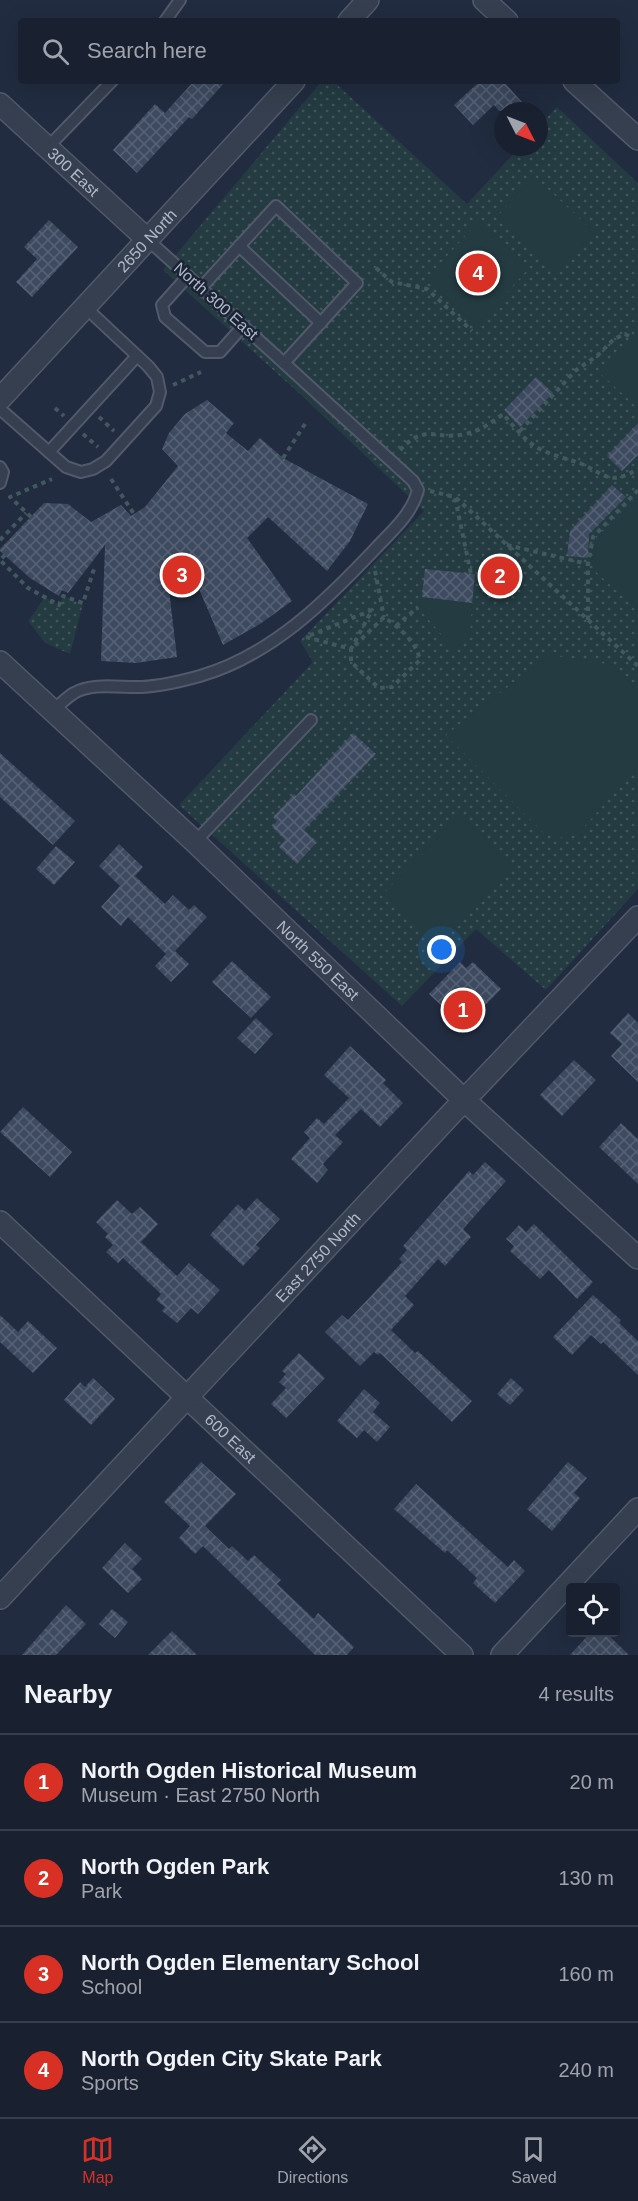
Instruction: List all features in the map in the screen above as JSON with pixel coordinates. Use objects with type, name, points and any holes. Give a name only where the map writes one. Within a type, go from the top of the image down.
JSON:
[{"type":"street","points":[[351,18],[368,0]]},
{"type":"street","points":[[484,0],[504,18]]},
{"type":"street","name":"2650 North","points":[[0,399],[291,84]]},
{"type":"street","points":[[577,84],[638,140]]},
{"type":"street","name":"300 East","points":[[0,104],[148,240]]},
{"type":"street","name":"North 550 East","points":[[0,662],[195,842],[464,1100],[638,1258]]},
{"type":"street","name":"East 2750 North","points":[[0,1598],[464,1100],[638,917]]},
{"type":"street","name":"600 East","points":[[0,1222],[462,1655]]},
{"type":"street","points":[[502,1655],[638,1509]]},
{"type":"lane","points":[[167,18],[180,0]]},
{"type":"lane","points":[[48,147],[109,84]]},
{"type":"lane","points":[[201,288],[276,207],[357,283],[284,363]]},
{"type":"lane","name":"North 300 East","points":[[53,711],[74,693],[87,688],[145,687],[200,676],[247,658],[288,632],[345,582],[406,515],[415,503],[418,490],[413,481],[148,240]]},
{"type":"lane","points":[[239,246],[321,322]]},
{"type":"lane","points":[[188,276],[162,305],[165,317],[205,352],[220,352],[243,326]]},
{"type":"lane","points":[[0,408],[66,467],[81,472],[93,469],[106,461],[156,406],[160,392],[157,377],[85,307]]},
{"type":"lane","points":[[49,452],[137,356]]},
{"type":"lane","points":[[0,467],[3,472],[0,483]]},
{"type":"lane","points":[[195,842],[311,720]]},
{"type":"path","points":[[376,268],[392,282],[427,290],[472,331]]},
{"type":"path","points":[[520,431],[575,371],[598,355],[614,339],[625,334],[633,338]]},
{"type":"path","points":[[173,385],[201,372]]},
{"type":"path","points":[[410,439],[420,433],[463,435],[485,428],[503,414],[533,445],[600,475],[613,479],[628,475],[638,469]]},
{"type":"path","points":[[283,458],[305,424]]},
{"type":"path","points":[[31,517],[10,497],[52,479]]},
{"type":"path","points":[[111,479],[134,514]]},
{"type":"path","points":[[588,620],[588,564],[593,537],[638,490]]},
{"type":"path","points":[[429,491],[455,497],[638,666]]},
{"type":"path","points":[[455,497],[471,574]]},
{"type":"path","points":[[0,540],[26,513]]},
{"type":"path","points":[[506,545],[588,564]]},
{"type":"path","points":[[3,555],[0,560],[28,588],[59,605],[63,596],[83,603],[94,569]]},
{"type":"path","points":[[351,650],[306,637],[372,610],[351,650],[351,662],[379,688],[392,687],[420,660],[418,650],[396,626],[384,617],[374,567]]},
{"type":"path","points":[[396,626],[418,607]]},
{"type":"path","points":[[351,650],[384,617]]},
{"type":"green space","points":[[319,84],[336,84],[467,204],[512,156],[548,156],[548,116],[557,107],[638,183],[638,889],[546,990],[476,929],[402,1006],[179,805],[313,662],[300,641],[424,511],[163,270]]},
{"type":"green space","points":[[534,176],[594,232],[556,273],[496,218]]},
{"type":"green space","points":[[479,221],[530,267],[477,325],[426,279]]},
{"type":"green space","points":[[638,332],[638,408],[601,374]]},
{"type":"green space","points":[[638,495],[638,611],[593,569],[596,538]]},
{"type":"green space","points":[[63,596],[83,604],[70,654],[45,643],[28,621],[45,597],[59,605]]},
{"type":"green space","points":[[422,597],[472,603],[470,635],[454,649],[416,605]]},
{"type":"green space","points":[[549,655],[613,665],[638,692],[638,765],[578,834],[559,838],[545,834],[446,735]]},
{"type":"green space","points":[[460,815],[514,867],[438,945],[384,893]]},
{"type":"building","points":[[191,84],[223,84],[192,119],[189,117],[137,173],[113,150],[155,104],[165,113]]},
{"type":"building","points":[[477,84],[506,84],[522,102],[494,102],[494,105],[473,125],[454,105]]},
{"type":"building","points":[[49,220],[78,247],[32,297],[16,282],[37,259],[24,247]]},
{"type":"building","points":[[536,377],[553,393],[520,427],[504,410]]},
{"type":"building","points":[[207,400],[234,423],[226,433],[248,451],[260,438],[283,458],[368,504],[350,541],[327,571],[268,517],[247,538],[292,601],[260,624],[223,645],[193,575],[168,582],[177,657],[136,663],[101,661],[105,545],[68,593],[62,590],[59,596],[30,578],[0,549],[44,503],[68,504],[91,522],[121,505],[131,516],[145,507],[178,466],[162,449],[169,433],[185,414]]},
{"type":"building","points":[[638,423],[638,455],[622,471],[607,456]]},
{"type":"building","points":[[612,485],[626,497],[589,534],[588,558],[567,556],[570,531]]},
{"type":"building","points":[[425,569],[475,574],[472,603],[422,597]]},
{"type":"building","points":[[353,733],[376,754],[304,830],[317,842],[297,864],[279,847],[285,840],[272,827],[277,821],[273,817],[294,794],[296,796]]},
{"type":"building","points":[[0,753],[75,821],[53,845],[0,797]]},
{"type":"building","points":[[119,844],[143,867],[135,876],[165,904],[173,895],[189,910],[194,905],[207,917],[175,951],[189,964],[171,982],[155,966],[166,954],[128,917],[121,926],[101,907],[120,886],[99,866]]},
{"type":"building","points":[[56,846],[75,862],[54,885],[36,869]]},
{"type":"building","points":[[232,961],[271,997],[251,1018],[212,982]]},
{"type":"building","points":[[460,962],[466,968],[473,962],[501,989],[464,1027],[429,994]]},
{"type":"building","points":[[628,1013],[638,1023],[638,1082],[611,1056],[622,1044],[610,1033]]},
{"type":"building","points":[[256,1018],[273,1034],[255,1054],[237,1038]]},
{"type":"building","points":[[350,1046],[386,1080],[383,1083],[403,1103],[380,1127],[361,1109],[335,1135],[343,1142],[323,1164],[328,1170],[317,1183],[291,1159],[310,1138],[304,1132],[317,1118],[324,1124],[349,1098],[324,1075]]},
{"type":"building","points":[[574,1060],[596,1080],[562,1116],[540,1095]]},
{"type":"building","points":[[23,1107],[72,1152],[50,1177],[0,1132]]},
{"type":"building","points":[[621,1123],[638,1139],[638,1184],[599,1147]]},
{"type":"building","points":[[485,1162],[506,1181],[463,1229],[471,1237],[445,1266],[438,1259],[405,1296],[414,1305],[391,1330],[415,1353],[418,1351],[472,1401],[452,1422],[380,1353],[378,1355],[374,1352],[360,1366],[325,1332],[342,1315],[348,1320],[372,1295],[402,1262],[399,1259],[407,1250],[403,1246],[469,1171],[473,1175]]},
{"type":"building","points":[[257,1198],[280,1219],[256,1245],[260,1248],[243,1266],[210,1235],[238,1204],[245,1211]]},
{"type":"building","points":[[117,1200],[132,1214],[140,1207],[158,1224],[141,1242],[177,1276],[189,1263],[220,1290],[198,1314],[191,1308],[177,1323],[162,1311],[165,1307],[156,1300],[161,1294],[123,1258],[118,1263],[106,1252],[113,1245],[105,1237],[108,1234],[96,1222]]},
{"type":"building","points":[[534,1224],[593,1282],[577,1299],[549,1270],[540,1279],[510,1251],[514,1246],[506,1239],[519,1225],[526,1232]]},
{"type":"building","points":[[593,1295],[621,1320],[619,1323],[638,1341],[638,1375],[603,1342],[601,1344],[591,1335],[572,1355],[553,1337]]},
{"type":"building","points":[[0,1315],[18,1332],[28,1321],[57,1348],[33,1373],[0,1342]]},
{"type":"building","points":[[299,1353],[325,1378],[286,1418],[271,1404],[286,1388],[279,1382],[286,1374],[282,1371]]},
{"type":"building","points":[[93,1378],[115,1399],[91,1425],[64,1400],[80,1382],[85,1387]]},
{"type":"building","points":[[511,1378],[524,1390],[510,1405],[497,1394]]},
{"type":"building","points":[[364,1389],[380,1403],[373,1412],[390,1427],[377,1442],[364,1430],[357,1438],[337,1421]]},
{"type":"building","points":[[201,1462],[236,1494],[205,1526],[229,1549],[232,1546],[248,1561],[254,1555],[281,1580],[277,1584],[314,1619],[318,1613],[354,1647],[347,1655],[315,1655],[203,1546],[195,1554],[179,1538],[190,1526],[164,1502]]},
{"type":"building","points":[[568,1462],[587,1478],[574,1493],[580,1498],[552,1531],[527,1509]]},
{"type":"building","points":[[416,1484],[508,1567],[514,1560],[525,1571],[495,1603],[473,1583],[477,1578],[447,1550],[445,1553],[394,1509]]},
{"type":"building","points":[[125,1543],[142,1559],[132,1569],[142,1579],[128,1593],[102,1568]]},
{"type":"building","points":[[66,1605],[86,1624],[56,1655],[22,1655]]},
{"type":"building","points":[[112,1609],[128,1622],[115,1638],[99,1624]]},
{"type":"building","points":[[172,1631],[197,1655],[148,1655]]},
{"type":"building","points":[[586,1637],[610,1637],[629,1655],[570,1655]]},
{"type":"place","name":"North Ogden City Skate Park","points":[[478,273]]},
{"type":"place","name":"North Ogden Elementary School","points":[[182,575]]},
{"type":"place","name":"North Ogden Park","points":[[500,576]]},
{"type":"place","name":"North Ogden Historical Museum","points":[[463,1010]]}]
